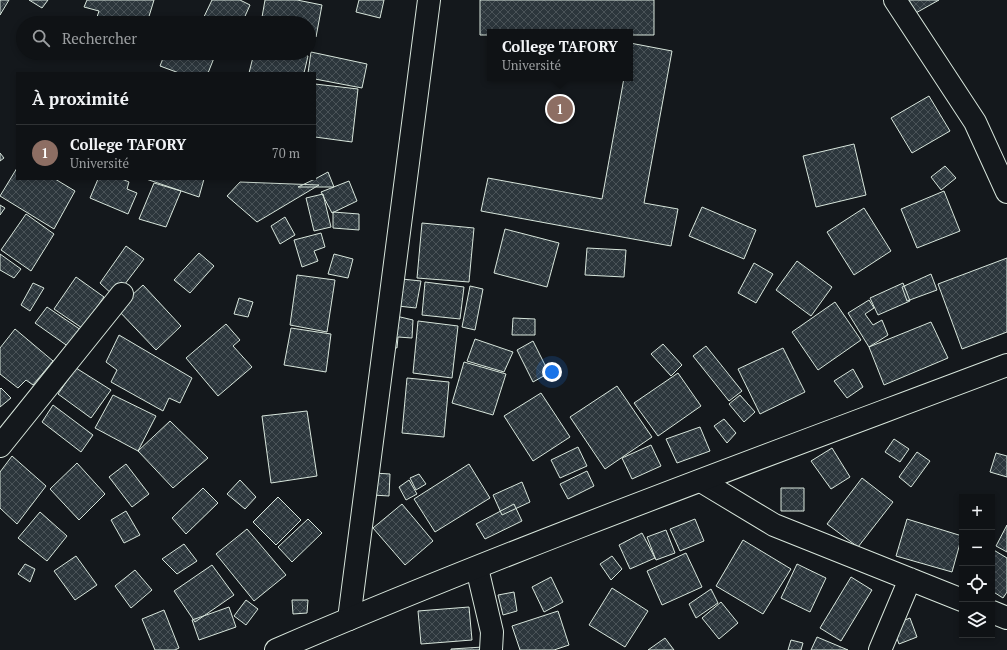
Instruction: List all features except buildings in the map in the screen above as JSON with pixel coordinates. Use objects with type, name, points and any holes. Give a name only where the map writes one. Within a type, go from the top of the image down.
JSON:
[{"type":"street","points":[[349,618],[429,0]]},
{"type":"street","points":[[894,0],[975,122],[1007,192]]},
{"type":"street","points":[[0,446],[122,294]]},
{"type":"street","points":[[276,650],[349,618],[701,480],[1007,365]]},
{"type":"street","points":[[701,480],[774,525],[959,599]]},
{"type":"street","points":[[477,568],[492,632],[491,650]]},
{"type":"street","points":[[880,650],[910,579]]},
{"type":"street","points":[[995,613],[1007,618]]},
{"type":"place","name":"College TAFORY","points":[[560,109]]}]
